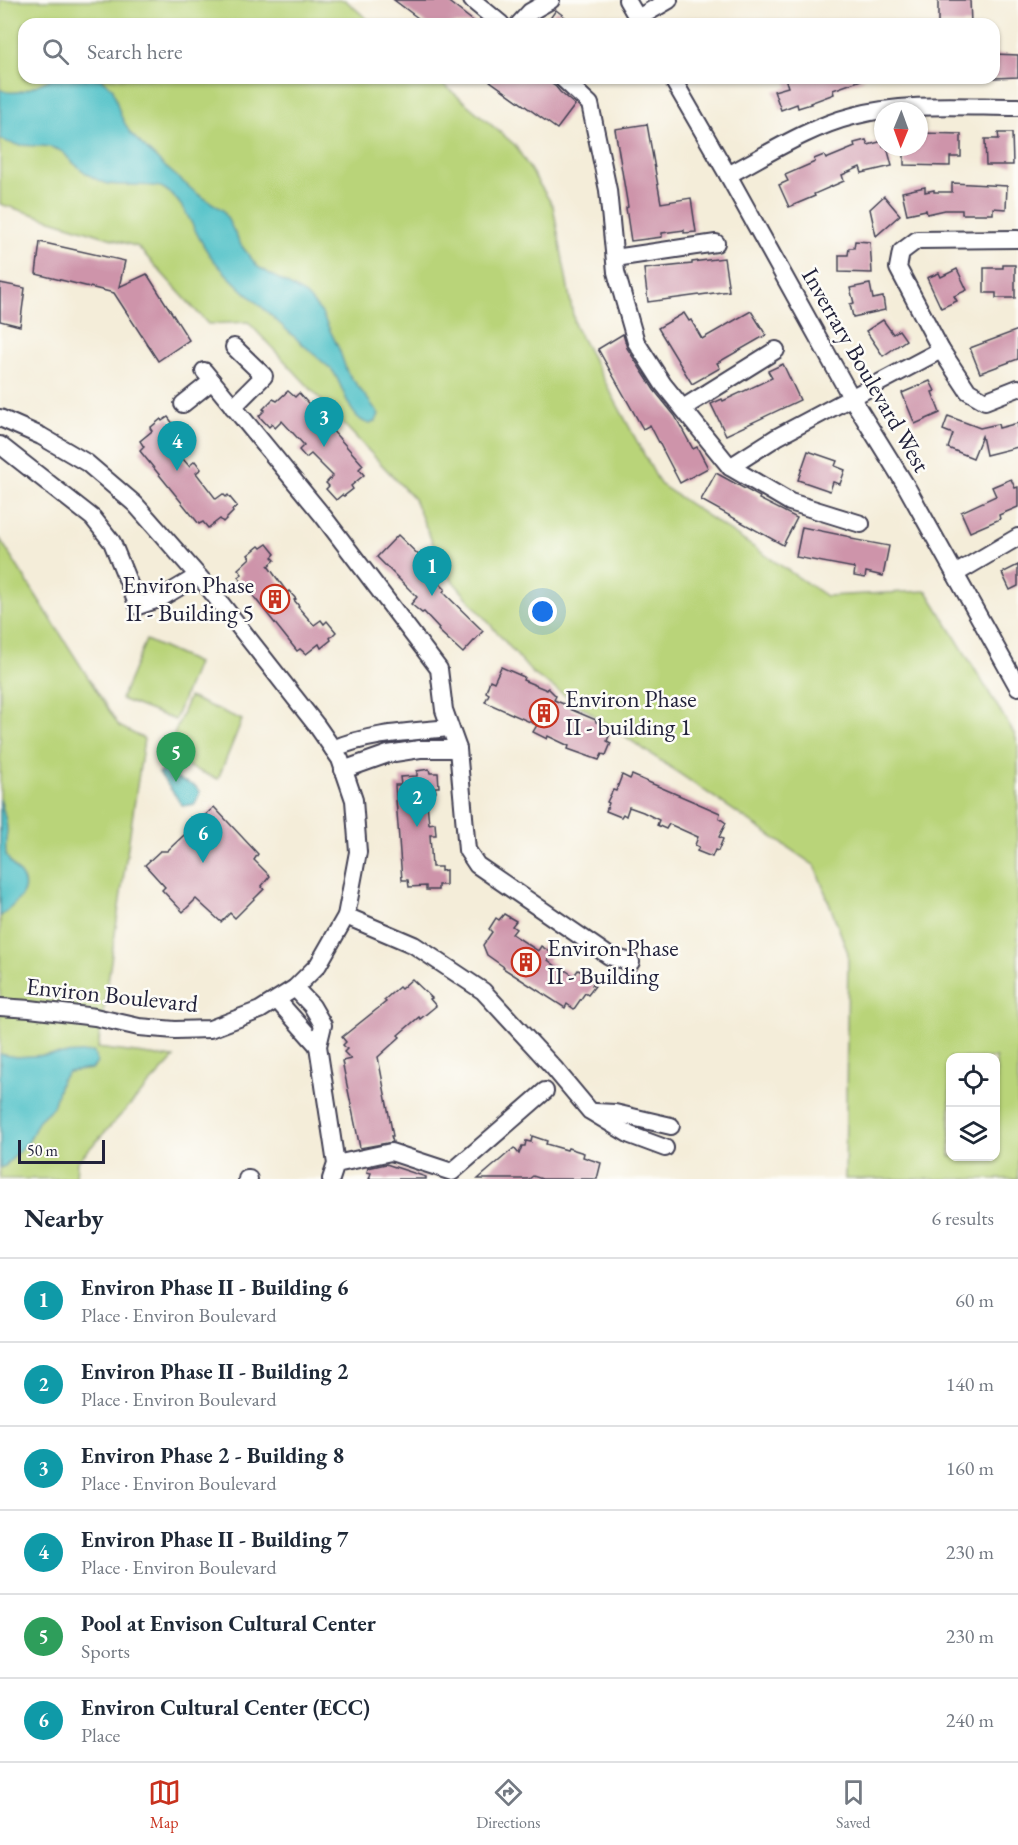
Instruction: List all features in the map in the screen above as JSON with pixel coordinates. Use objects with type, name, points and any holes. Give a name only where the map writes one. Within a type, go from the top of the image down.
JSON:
[{"type":"street","points":[[472,0],[494,18]]},
{"type":"street","points":[[524,18],[530,12],[551,0]]},
{"type":"street","points":[[627,0],[638,18]]},
{"type":"street","points":[[644,18],[669,0]]},
{"type":"street","points":[[568,84],[590,104],[608,190],[616,273],[636,342],[663,384],[730,466],[790,502],[861,524]]},
{"type":"street","name":"Inverrary Boulevard West","points":[[675,84],[851,397],[905,484],[1018,687]]},
{"type":"street","points":[[728,175],[814,129],[852,116],[902,107],[1018,107]]},
{"type":"street","points":[[1018,239],[918,240],[901,252],[898,268],[941,350],[968,391],[985,401],[1018,388]]},
{"type":"street","points":[[615,258],[716,243]]},
{"type":"street","points":[[233,407],[264,376],[234,347]]},
{"type":"street","points":[[683,408],[776,350]]},
{"type":"street","points":[[730,466],[777,437],[941,350]]},
{"type":"street","points":[[183,404],[208,376],[323,516],[438,669],[444,710],[458,749],[467,850],[477,865],[609,956],[631,962]]},
{"type":"street","name":"Environ Boulevard","points":[[0,418],[41,436],[87,463],[135,504],[198,576],[317,726],[340,759],[354,800],[358,852],[346,916],[318,965],[295,988],[260,1010],[224,1025],[194,1030],[155,1029],[95,1017],[0,1007]]},
{"type":"street","points":[[1,446],[93,518],[112,542],[138,606],[159,599],[198,576]]},
{"type":"street","points":[[955,574],[1018,537]]},
{"type":"street","points":[[333,749],[354,740],[450,728]]},
{"type":"street","points":[[343,770],[388,754],[420,749],[458,749]]},
{"type":"street","points":[[346,916],[414,945],[483,991],[590,1111],[630,1135],[665,1148]]},
{"type":"street","points":[[295,988],[312,1006],[323,1025],[318,1046],[334,1172],[391,1152],[452,1172],[545,1091]]},
{"type":"street","points":[[277,1000],[318,1046]]},
{"type":"street","points":[[590,1111],[615,1113],[671,1126]]},
{"type":"green space","points":[[0,0],[345,0],[366,18],[18,18],[18,84],[443,84],[515,145],[553,206],[575,326],[660,484],[826,596],[927,591],[1015,735],[1018,745],[1018,1179],[845,1179],[848,953],[815,866],[532,673],[445,572],[414,499],[248,322],[208,324],[138,247],[0,204]]},
{"type":"green space","points":[[0,539],[119,726],[144,739],[98,1048],[174,1058],[77,1162],[76,1179],[0,1179]]},
{"type":"green space","points":[[146,640],[197,663],[175,720],[121,699]]},
{"type":"green space","points":[[189,697],[242,720],[218,779],[165,757]]},
{"type":"water","points":[[40,84],[107,84],[113,89],[120,114],[130,133],[196,193],[223,210],[241,245],[258,267],[306,295],[321,312],[339,349],[347,372],[379,414],[376,421],[370,424],[356,416],[332,370],[218,265],[172,194],[159,187],[104,183],[83,171],[61,151],[46,146],[16,144],[0,138],[0,89],[12,92]]},
{"type":"water","points":[[169,765],[179,770],[176,778],[195,786],[200,792],[195,804],[183,806],[159,773]]},
{"type":"water","points":[[0,799],[7,827],[6,854],[25,886],[16,903],[0,917]]},
{"type":"water","points":[[94,1052],[97,1063],[92,1069],[68,1072],[61,1080],[53,1107],[39,1120],[29,1141],[5,1166],[0,1168],[0,1054],[16,1057]]},
{"type":"building","points":[[394,0],[446,0],[469,18],[418,18]]},
{"type":"building","points":[[938,0],[970,0],[971,18],[938,18]]},
{"type":"building","points":[[556,10],[566,18],[550,18]]},
{"type":"building","points":[[1000,54],[1018,55],[1018,77],[1000,78]]},
{"type":"building","points":[[494,84],[552,84],[556,87],[575,105],[557,129]]},
{"type":"building","points":[[787,84],[850,84],[833,90],[834,94],[811,104],[798,108],[797,104],[781,110],[774,91],[788,87]]},
{"type":"building","points":[[647,124],[661,203],[691,198],[696,232],[684,233],[684,230],[662,233],[662,237],[631,241],[626,208],[628,207],[615,129]]},
{"type":"building","points":[[928,133],[961,134],[961,157],[950,157],[950,166],[904,165],[904,156],[928,156]]},
{"type":"building","points":[[998,133],[1012,133],[1013,165],[986,165],[985,139],[999,139]]},
{"type":"building","points":[[866,140],[868,145],[874,143],[874,156],[889,156],[892,166],[862,173],[860,167],[842,175],[844,181],[789,207],[779,185],[788,181],[785,175],[815,162],[814,159],[824,155],[826,159],[855,147],[854,143]]},
{"type":"building","points":[[952,183],[1007,186],[1006,209],[993,208],[993,214],[962,214],[962,210],[945,210],[927,214],[926,210],[907,214],[902,192],[925,187],[925,192],[934,190],[934,192],[952,192]]},
{"type":"building","points":[[884,196],[900,215],[876,236],[870,209]]},
{"type":"building","points":[[855,241],[870,242],[872,273],[839,272],[839,255],[848,255],[849,248],[854,248]]},
{"type":"building","points":[[40,242],[125,261],[119,287],[147,274],[189,340],[158,361],[114,293],[36,274]]},
{"type":"building","points":[[724,258],[729,291],[648,302],[644,269]]},
{"type":"building","points":[[1003,265],[1015,265],[1015,298],[996,298],[996,293],[984,293],[984,268],[1003,268]]},
{"type":"building","points":[[957,269],[967,290],[954,296],[957,301],[941,308],[927,278],[939,273],[941,277]]},
{"type":"building","points":[[0,283],[25,288],[20,326],[0,321]]},
{"type":"building","points":[[870,284],[873,299],[883,297],[885,310],[853,317],[850,304],[854,303],[850,288]]},
{"type":"building","points":[[751,311],[766,335],[717,363],[720,368],[692,384],[658,328],[684,313],[702,339]]},
{"type":"building","points":[[883,320],[893,334],[899,330],[906,340],[883,356],[866,331]]},
{"type":"building","points":[[1018,330],[1018,359],[980,373],[970,348]]},
{"type":"building","points":[[623,334],[627,348],[654,390],[675,416],[693,449],[697,447],[708,468],[680,483],[650,425],[643,429],[598,349]]},
{"type":"building","points":[[783,364],[800,400],[726,435],[711,404],[722,399],[723,401],[772,378],[768,371]]},
{"type":"building","points":[[930,381],[940,413],[915,424],[902,393]]},
{"type":"building","points":[[288,391],[295,397],[299,393],[363,465],[359,469],[364,475],[351,486],[353,489],[336,500],[326,489],[329,486],[326,483],[333,476],[311,454],[306,458],[299,450],[304,445],[282,421],[275,428],[272,424],[269,427],[259,416],[273,399],[277,401]]},
{"type":"building","points":[[948,416],[980,428],[998,424],[999,428],[1018,423],[1018,447],[986,455],[982,436],[973,458],[948,448],[953,434],[943,430]]},
{"type":"building","points":[[168,417],[177,429],[174,431],[176,434],[170,440],[177,452],[189,466],[195,461],[201,469],[196,473],[216,499],[223,494],[226,497],[228,495],[237,506],[223,522],[220,519],[208,528],[203,522],[199,524],[140,451],[144,447],[140,441],[152,431],[150,428],[161,419],[162,421]]},
{"type":"building","points":[[808,451],[837,461],[835,466],[845,470],[840,484],[833,482],[830,491],[798,480]]},
{"type":"building","points":[[716,473],[760,497],[759,499],[797,518],[783,545],[701,500]]},
{"type":"building","points":[[1011,479],[1015,488],[1018,487],[1018,507],[999,515],[1000,519],[970,532],[961,512],[996,496],[992,487]]},
{"type":"building","points":[[802,527],[889,546],[883,576],[866,572],[865,578],[854,576],[855,568],[796,557]]},
{"type":"building","points":[[398,535],[443,579],[439,583],[445,589],[443,592],[483,631],[463,653],[438,630],[439,628],[424,612],[422,613],[411,604],[417,597],[377,557]]},
{"type":"building","name":"Environ Phase II - Building 5","points":[[267,544],[275,554],[272,557],[275,560],[268,566],[287,592],[289,591],[296,599],[294,600],[298,607],[314,625],[321,620],[324,624],[327,621],[336,632],[330,638],[331,640],[321,648],[319,644],[306,654],[300,649],[297,651],[238,577],[242,574],[238,569],[250,558],[248,555],[259,546],[261,548]]},
{"type":"building","points":[[1018,565],[1018,586],[1010,590],[1002,573]]},
{"type":"building","name":"Environ Phase II - building 1","points":[[501,667],[524,677],[523,680],[547,690],[548,688],[556,696],[554,700],[612,729],[607,741],[611,743],[606,755],[602,754],[599,760],[568,749],[569,746],[533,732],[537,725],[485,702],[489,694],[486,692],[490,680],[494,682]]},
{"type":"building","points":[[429,769],[430,773],[438,773],[439,787],[435,787],[436,792],[426,792],[429,824],[435,823],[436,835],[430,835],[432,867],[441,867],[441,871],[446,870],[446,885],[438,885],[438,890],[426,890],[426,886],[409,887],[408,880],[402,880],[395,785],[401,785],[400,777],[417,776],[417,771]]},
{"type":"building","points":[[622,775],[630,779],[632,775],[720,813],[719,818],[726,823],[719,837],[723,839],[718,851],[715,850],[712,857],[697,851],[699,847],[695,845],[698,837],[669,824],[666,829],[657,825],[659,820],[629,807],[626,816],[623,814],[621,817],[606,811],[609,803],[607,802],[613,790],[616,791]]},
{"type":"building","points":[[214,807],[258,854],[254,860],[270,876],[261,887],[264,889],[235,918],[230,913],[221,922],[196,899],[183,912],[162,890],[165,887],[145,865],[160,851],[167,851]]},
{"type":"building","name":"Environ Phase II - Building","points":[[504,914],[516,921],[512,926],[516,929],[512,934],[538,951],[541,946],[552,953],[548,960],[561,970],[562,968],[574,976],[578,970],[582,972],[584,969],[596,978],[592,985],[595,986],[588,995],[585,993],[574,1009],[567,1004],[565,1008],[487,955],[483,945],[492,932],[489,929],[496,918],[499,920]]},
{"type":"building","points":[[412,979],[432,998],[430,999],[436,1006],[398,1035],[400,1037],[378,1057],[393,1142],[360,1148],[342,1061],[351,1059],[344,1052],[347,1049],[343,1045],[346,1042],[342,1037],[386,1002],[384,1000],[399,987],[401,989]]},
{"type":"building","points":[[532,1136],[547,1141],[546,1144],[584,1153],[583,1157],[601,1163],[597,1179],[542,1179],[533,1176],[529,1179],[478,1179],[514,1148],[519,1154],[526,1141],[531,1142]]},
{"type":"building","points":[[386,1164],[426,1177],[426,1179],[369,1179],[371,1173],[367,1172],[368,1168]]},
{"type":"place","name":"Environ Phase 2 - Building 8","points":[[324,447]]},
{"type":"place","name":"Environ Phase II - Building 7","points":[[177,471]]},
{"type":"place","name":"Environ Phase II - Building 6","points":[[432,596]]},
{"type":"place","name":"Environ Phase II - Building 5","points":[[275,599]]},
{"type":"place","name":"Environ Phase II - building 1","points":[[544,713]]},
{"type":"place","name":"Pool at Envison Cultural Center","points":[[176,782]]},
{"type":"place","name":"Environ Phase II - Building 2","points":[[417,827]]},
{"type":"place","name":"Environ Cultural Center (ECC)","points":[[203,863]]},
{"type":"place","name":"Environ Phase II - Building","points":[[526,962]]}]
